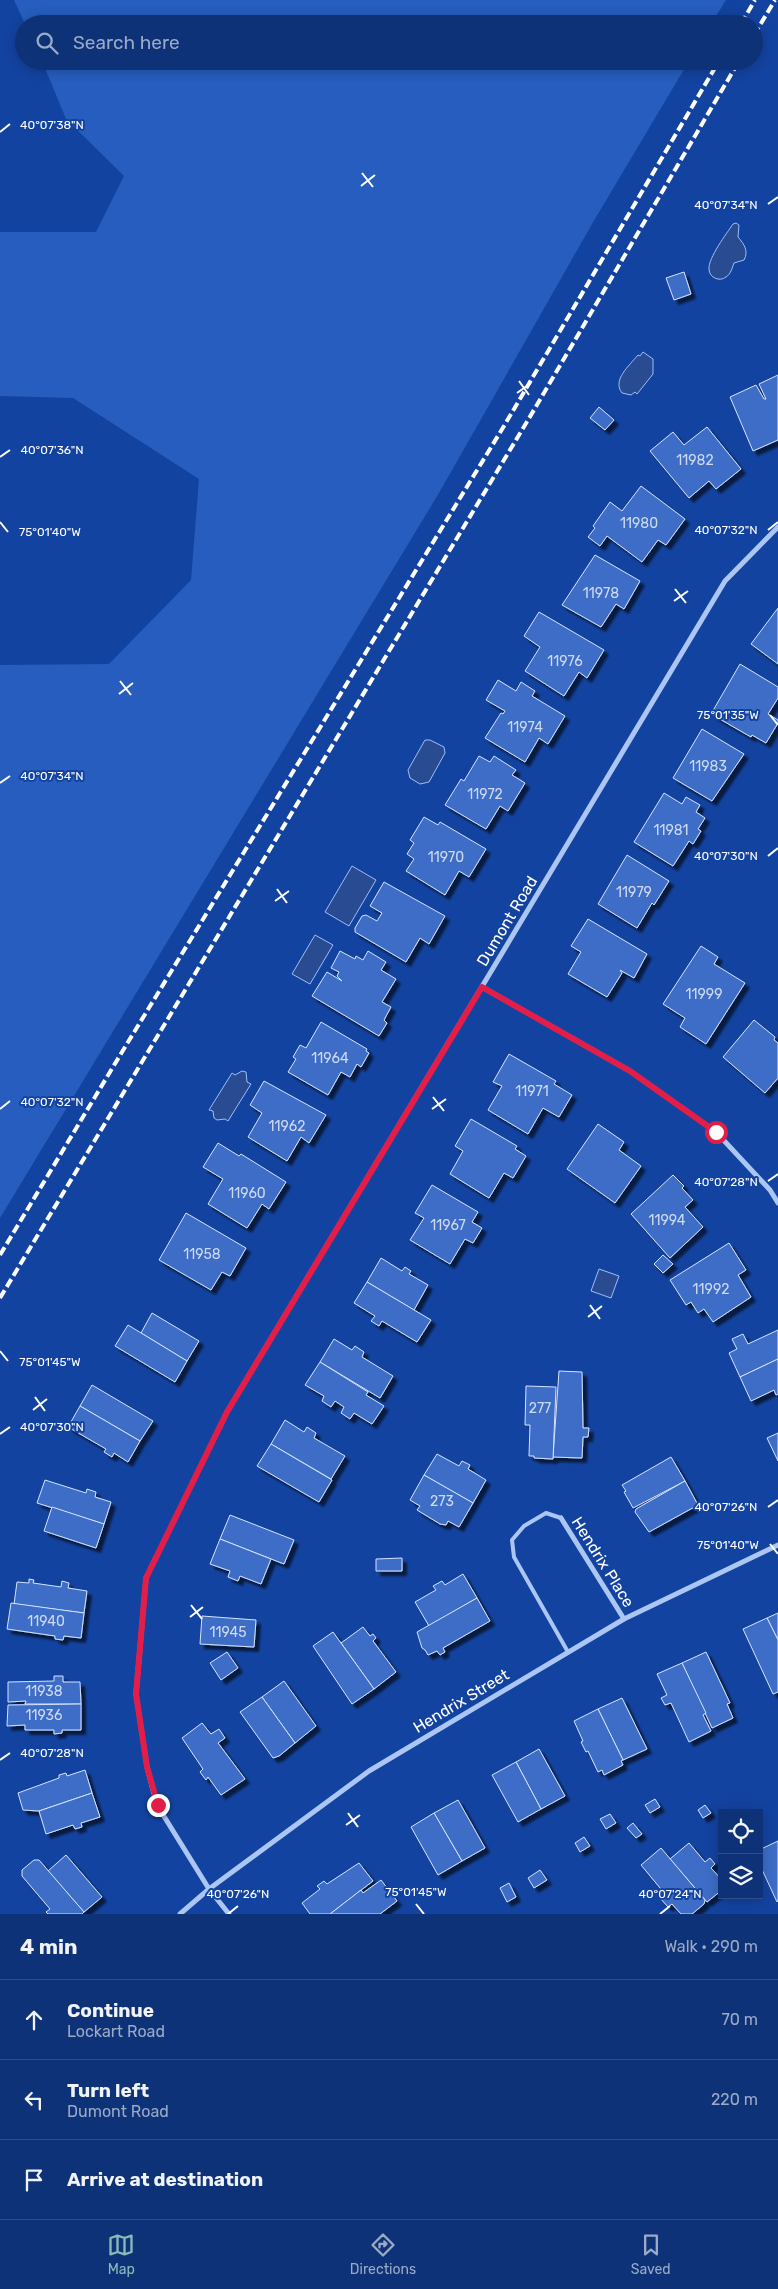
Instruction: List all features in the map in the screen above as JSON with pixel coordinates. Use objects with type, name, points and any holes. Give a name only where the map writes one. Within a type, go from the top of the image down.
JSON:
[{"type":"street","name":"Dumont Road","points":[[229,1914],[209,1889],[158,1805],[147,1767],[136,1694],[146,1578],[227,1412],[725,581],[778,527]]},
{"type":"street","points":[[482,987],[630,1071],[716,1132],[770,1190],[778,1203]]},
{"type":"street","name":"Hendrix Place","points":[[561,1518],[624,1619]]},
{"type":"street","name":"Hendrix Street","points":[[180,1914],[209,1889],[369,1770],[624,1619],[778,1545]]},
{"type":"lane","points":[[561,1518],[546,1514],[524,1526],[512,1540],[514,1556],[568,1652]]},
{"type":"shaded area","points":[[14,0],[726,0],[717,15],[21,15]]},
{"type":"shaded area","points":[[46,70],[684,70],[592,224],[439,493],[0,1218],[0,665],[109,664],[191,580],[199,479],[73,398],[0,396],[0,232],[96,232],[124,176],[66,119]]},
{"type":"shaded area","points":[[733,224],[739,225],[738,237],[745,248],[744,260],[734,263],[726,277],[721,279],[715,278],[709,272],[709,264],[718,246]]},
{"type":"shaded area","points":[[643,352],[653,359],[653,374],[637,394],[635,392],[631,395],[622,393],[619,388],[620,378],[630,364]]},
{"type":"shaded area","points":[[425,740],[430,740],[444,747],[445,753],[429,782],[420,784],[410,778],[408,770]]},
{"type":"shaded area","points":[[352,866],[376,880],[349,926],[325,912]]},
{"type":"shaded area","points":[[315,935],[333,945],[310,984],[292,974]]},
{"type":"shaded area","points":[[242,1071],[246,1072],[247,1082],[251,1084],[228,1121],[225,1119],[217,1120],[214,1118],[213,1111],[209,1110],[232,1073],[235,1075]]},
{"type":"shaded area","points":[[599,1269],[619,1276],[611,1298],[591,1291]]},
{"type":"building","points":[[684,272],[691,294],[674,300],[666,278]]},
{"type":"building","points":[[778,375],[778,440],[753,451],[730,397],[756,385],[764,399],[766,399],[759,384]]},
{"type":"building","points":[[599,407],[614,420],[605,430],[590,418]]},
{"type":"building","points":[[707,427],[741,469],[716,489],[709,481],[689,498],[650,451],[673,432],[684,445]]},
{"type":"building","points":[[641,486],[685,519],[666,545],[658,540],[642,562],[607,536],[600,546],[588,537],[595,528],[593,526],[610,502],[622,511]]},
{"type":"building","points":[[595,555],[640,581],[624,609],[616,604],[601,627],[562,605]]},
{"type":"building","points":[[778,608],[778,664],[751,644]]},
{"type":"building","points":[[539,612],[604,650],[587,678],[579,672],[564,696],[525,671],[540,647],[524,636]]},
{"type":"building","points":[[740,664],[778,687],[778,698],[768,714],[778,720],[778,723],[766,743],[752,735],[751,737],[711,714]]},
{"type":"building","points":[[498,680],[516,691],[521,682],[535,691],[532,696],[565,716],[548,744],[539,738],[525,762],[485,738],[501,713],[503,714],[505,711],[486,700]]},
{"type":"building","points":[[702,729],[744,754],[712,801],[673,778]]},
{"type":"building","points":[[479,756],[490,762],[494,756],[516,770],[512,775],[525,783],[508,811],[500,806],[486,829],[445,805],[461,779],[464,781]]},
{"type":"building","points":[[664,793],[682,804],[686,797],[700,805],[696,812],[705,818],[698,829],[701,831],[693,844],[689,841],[673,866],[634,842]]},
{"type":"building","points":[[424,817],[438,825],[440,822],[486,849],[469,877],[459,871],[445,895],[406,871],[414,859],[407,854],[414,843],[410,840]]},
{"type":"building","points":[[627,855],[669,881],[654,905],[652,903],[637,928],[598,904]]},
{"type":"building","points":[[384,882],[445,916],[429,944],[420,938],[406,962],[355,932],[355,928],[362,916],[366,915],[377,921],[382,913],[370,906]]},
{"type":"building","points":[[588,919],[647,954],[634,978],[620,970],[622,973],[607,997],[568,974],[581,952],[571,946]]},
{"type":"building","points":[[701,946],[718,957],[714,964],[745,983],[706,1044],[680,1027],[685,1018],[663,1004]]},
{"type":"building","points":[[340,951],[355,959],[356,956],[363,960],[368,951],[386,962],[381,970],[396,979],[382,1002],[391,1007],[384,1020],[387,1023],[379,1036],[312,996],[327,972],[342,981],[337,976],[339,972],[331,968]]},
{"type":"building","points":[[754,1020],[775,1037],[774,1040],[778,1043],[778,1078],[765,1093],[723,1057]]},
{"type":"building","points":[[321,1022],[367,1049],[366,1051],[369,1053],[361,1067],[357,1064],[350,1077],[341,1072],[328,1095],[288,1072],[296,1059],[293,1057],[300,1045],[306,1048]]},
{"type":"building","points":[[509,1054],[556,1081],[554,1084],[572,1095],[559,1117],[543,1108],[528,1134],[488,1110],[502,1086],[493,1082]]},
{"type":"building","points":[[264,1081],[326,1115],[309,1143],[301,1137],[287,1161],[248,1137],[262,1113],[250,1105]]},
{"type":"building","points":[[471,1119],[517,1146],[515,1149],[526,1156],[513,1178],[504,1173],[489,1198],[450,1174],[463,1151],[455,1146]]},
{"type":"building","points":[[598,1124],[624,1142],[619,1150],[641,1166],[615,1203],[567,1169]]},
{"type":"building","points":[[218,1143],[239,1156],[241,1154],[286,1182],[269,1209],[262,1204],[247,1228],[208,1204],[223,1179],[203,1167]]},
{"type":"building","points":[[673,1175],[684,1186],[682,1188],[693,1200],[685,1207],[703,1227],[670,1258],[631,1214]]},
{"type":"building","points":[[432,1185],[478,1212],[472,1222],[482,1228],[473,1243],[465,1239],[450,1264],[410,1240],[424,1218],[415,1213]]},
{"type":"building","points":[[186,1213],[246,1248],[230,1276],[222,1272],[211,1290],[159,1260]]},
{"type":"building","points":[[729,1243],[746,1270],[738,1275],[751,1297],[713,1322],[704,1309],[698,1313],[691,1302],[686,1305],[670,1280]]},
{"type":"building","points":[[663,1255],[673,1264],[663,1273],[654,1264]]},
{"type":"building","points":[[381,1258],[402,1271],[405,1267],[411,1271],[409,1274],[428,1285],[414,1310],[367,1282]]},
{"type":"building","points":[[367,1282],[431,1320],[417,1342],[382,1321],[379,1326],[371,1321],[375,1316],[354,1303]]},
{"type":"building","points":[[152,1313],[199,1341],[187,1361],[141,1333]]},
{"type":"building","points":[[128,1325],[187,1361],[175,1382],[115,1346]]},
{"type":"building","points":[[778,1330],[778,1359],[740,1377],[729,1353],[737,1349],[732,1339],[743,1334],[748,1344]]},
{"type":"building","points":[[334,1339],[352,1350],[355,1346],[364,1352],[362,1357],[393,1376],[380,1398],[320,1362]]},
{"type":"building","points":[[778,1359],[778,1394],[776,1395],[774,1390],[751,1401],[740,1377]]},
{"type":"building","points":[[320,1362],[368,1392],[366,1395],[384,1406],[372,1424],[354,1413],[350,1419],[341,1413],[344,1407],[335,1401],[331,1407],[322,1401],[324,1396],[305,1385]]},
{"type":"building","points":[[559,1371],[582,1372],[583,1428],[589,1428],[588,1437],[583,1437],[582,1458],[553,1457]]},
{"type":"building","points":[[92,1385],[153,1421],[140,1441],[80,1406]]},
{"type":"building","points":[[526,1386],[556,1387],[553,1459],[529,1456],[530,1425],[525,1425]]},
{"type":"building","points":[[80,1406],[140,1441],[128,1462],[114,1453],[112,1457],[104,1452],[106,1449],[68,1427]]},
{"type":"building","points":[[285,1420],[304,1432],[307,1427],[316,1433],[314,1438],[345,1456],[331,1479],[271,1444]]},
{"type":"building","points":[[778,1433],[778,1461],[767,1438]]},
{"type":"building","points":[[271,1444],[332,1480],[319,1502],[257,1466]]},
{"type":"building","points":[[437,1454],[459,1466],[462,1461],[470,1465],[468,1469],[486,1480],[473,1503],[424,1475]]},
{"type":"building","points":[[671,1457],[685,1481],[633,1508],[622,1485]]},
{"type":"building","points":[[424,1475],[473,1503],[459,1527],[448,1521],[446,1525],[440,1524],[417,1510],[420,1506],[410,1500]]},
{"type":"building","points":[[45,1480],[86,1493],[87,1489],[96,1492],[95,1497],[111,1502],[104,1524],[37,1503]]},
{"type":"building","points":[[685,1481],[698,1505],[649,1532],[635,1512],[636,1509]]},
{"type":"building","points":[[52,1507],[104,1524],[96,1548],[44,1531]]},
{"type":"building","points":[[230,1515],[294,1540],[284,1564],[220,1539]]},
{"type":"building","points":[[220,1539],[271,1559],[261,1584],[240,1576],[238,1581],[228,1577],[230,1571],[210,1564]]},
{"type":"building","points":[[402,1558],[402,1571],[376,1571],[376,1559]]},
{"type":"building","points":[[463,1574],[477,1598],[429,1626],[415,1602],[436,1590],[433,1586],[442,1581],[445,1585]]},
{"type":"building","points":[[29,1579],[34,1580],[33,1583],[61,1587],[62,1581],[69,1583],[68,1588],[87,1591],[84,1613],[14,1604],[17,1582],[29,1583]]},
{"type":"building","points":[[477,1598],[490,1621],[443,1648],[445,1652],[440,1655],[437,1651],[428,1655],[422,1648],[417,1632]]},
{"type":"building","points":[[11,1603],[84,1613],[81,1638],[64,1636],[63,1640],[55,1639],[55,1636],[7,1629]]},
{"type":"building","points":[[778,1613],[778,1640],[767,1618]]},
{"type":"building","points":[[202,1616],[256,1620],[254,1647],[200,1644]]},
{"type":"building","points":[[767,1618],[778,1640],[778,1692],[773,1694],[743,1629]]},
{"type":"building","points":[[363,1627],[370,1636],[373,1634],[376,1638],[373,1641],[396,1672],[374,1689],[341,1643]]},
{"type":"building","points":[[333,1632],[374,1689],[352,1704],[313,1646]]},
{"type":"building","points":[[227,1652],[238,1668],[221,1680],[210,1663]]},
{"type":"building","points":[[706,1652],[730,1703],[727,1704],[733,1718],[712,1728],[682,1663]]},
{"type":"building","points":[[682,1663],[706,1713],[703,1715],[711,1731],[689,1742],[671,1703],[665,1705],[661,1698],[667,1695],[657,1674]]},
{"type":"building","points":[[54,1676],[63,1676],[63,1682],[80,1682],[81,1704],[25,1704],[26,1701],[8,1702],[8,1682],[54,1681]]},
{"type":"building","points":[[284,1681],[316,1726],[295,1743],[262,1697]]},
{"type":"building","points":[[262,1697],[295,1743],[279,1756],[273,1758],[240,1712]]},
{"type":"building","points":[[622,1698],[647,1749],[623,1760],[598,1709]]},
{"type":"building","points":[[81,1704],[81,1730],[62,1730],[62,1733],[54,1734],[54,1730],[25,1730],[25,1725],[7,1726],[8,1705]]},
{"type":"building","points":[[598,1709],[623,1760],[621,1761],[623,1765],[604,1775],[602,1770],[598,1772],[588,1751],[586,1752],[574,1721]]},
{"type":"building","points":[[202,1723],[211,1734],[219,1729],[225,1738],[218,1743],[245,1779],[221,1795],[208,1777],[206,1780],[200,1772],[203,1769],[182,1738]]},
{"type":"building","points":[[539,1749],[565,1796],[541,1809],[516,1762]]},
{"type":"building","points":[[516,1762],[541,1809],[518,1822],[492,1775]]},
{"type":"building","points":[[85,1770],[92,1793],[39,1811],[23,1810],[18,1793],[59,1778],[59,1775],[66,1773],[67,1776]]},
{"type":"building","points":[[92,1793],[100,1817],[81,1823],[82,1827],[75,1829],[73,1825],[46,1834],[39,1811]]},
{"type":"building","points":[[655,1799],[660,1807],[650,1813],[645,1805]]},
{"type":"building","points":[[458,1800],[485,1848],[462,1861],[434,1813]]},
{"type":"building","points":[[705,1805],[711,1813],[703,1818],[698,1810]]},
{"type":"building","points":[[434,1813],[462,1861],[438,1875],[411,1827]]},
{"type":"building","points":[[610,1814],[616,1823],[606,1829],[600,1819]]},
{"type":"building","points":[[633,1823],[642,1834],[636,1838],[627,1828]]},
{"type":"building","points":[[584,1837],[590,1846],[580,1852],[575,1843]]},
{"type":"building","points":[[778,1841],[777,1902],[763,1872],[763,1848]]},
{"type":"building","points":[[689,1843],[705,1862],[710,1858],[715,1864],[711,1868],[718,1876],[718,1893],[707,1902],[670,1859]]},
{"type":"building","points":[[661,1848],[705,1900],[704,1904],[692,1914],[681,1914],[672,1904],[668,1907],[660,1898],[665,1894],[641,1865]]},
{"type":"building","points":[[66,1855],[102,1897],[84,1912],[48,1871]]},
{"type":"building","points":[[34,1860],[39,1860],[84,1912],[82,1914],[48,1914],[46,1912],[50,1909],[22,1876],[22,1870]]},
{"type":"building","points":[[359,1863],[373,1881],[330,1914],[310,1914],[302,1903],[320,1889],[317,1886],[324,1881],[327,1884]]},
{"type":"building","points":[[540,1870],[547,1880],[534,1888],[528,1878]]},
{"type":"building","points":[[381,1880],[397,1901],[380,1914],[330,1914],[361,1890],[363,1893]]},
{"type":"building","points":[[509,1883],[516,1897],[507,1902],[500,1888]]},
{"type":"railway","points":[[746,15],[755,0]]},
{"type":"railway","points":[[763,20],[775,0]]},
{"type":"railway","points":[[0,1255],[504,426],[714,70]]},
{"type":"railway","points":[[0,1298],[528,420],[734,70]]},
{"type":"route","points":[[158,1805],[147,1767],[136,1694],[146,1578],[227,1412],[482,987],[630,1071],[716,1132]]}]
